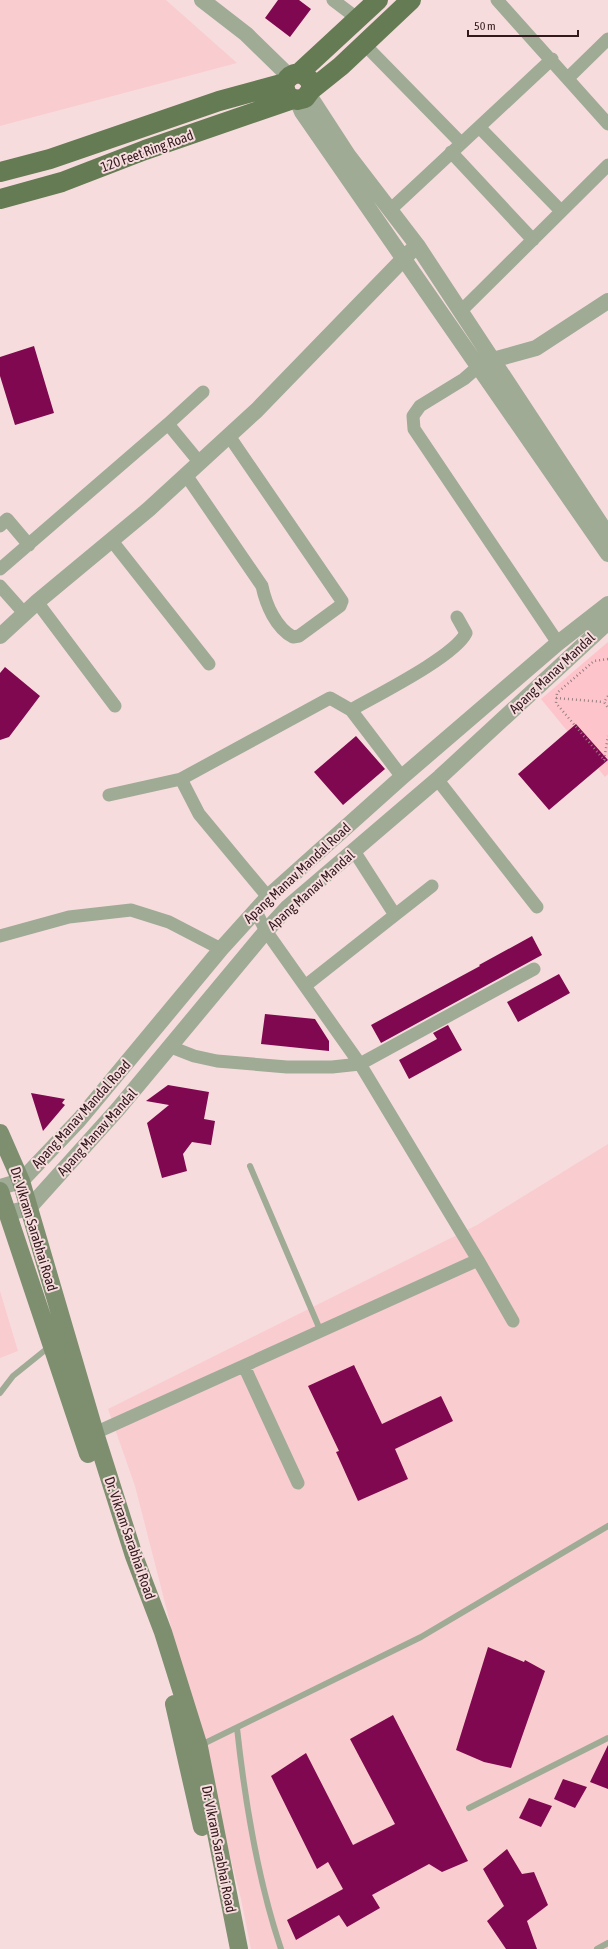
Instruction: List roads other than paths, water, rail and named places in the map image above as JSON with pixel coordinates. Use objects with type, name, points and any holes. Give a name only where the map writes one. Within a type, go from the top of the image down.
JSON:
[{"type":"main road","name":"120 Feet Ring Road","points":[[0,172],[50,159],[212,103],[298,88],[358,19],[378,0]]},
{"type":"main road","name":"120 Feet Ring Road","points":[[0,199],[62,182],[298,88],[364,44],[411,0]]},
{"type":"main road","name":"Dr. Vikram Sarabhai Road","points":[[0,1133],[21,1181],[29,1208],[59,1340],[123,1560],[152,1636],[178,1719],[192,1748],[227,1949]]},
{"type":"main road","name":"Dr. Vikram Sarabhai Road","points":[[0,1191],[95,1433],[134,1556],[163,1632],[239,1949]]},
{"type":"street","points":[[202,0],[246,34],[298,88],[417,245],[460,312],[486,363],[608,554]]},
{"type":"street","points":[[333,0],[358,19]]},
{"type":"street","points":[[497,0],[552,59],[608,124]]},
{"type":"street","points":[[568,78],[608,39]]},
{"type":"street","points":[[364,44],[461,143]]},
{"type":"street","points":[[390,210],[552,59]]},
{"type":"street","points":[[298,88],[302,112],[404,258],[486,363],[608,535]]},
{"type":"street","points":[[478,127],[561,211]]},
{"type":"street","points":[[451,152],[533,240]]},
{"type":"street","points":[[460,312],[608,165]]},
{"type":"street","points":[[0,636],[24,613],[112,541],[257,410],[417,245]]},
{"type":"street","points":[[558,643],[414,429],[413,416],[420,406],[464,379],[486,363],[536,348],[608,300]]},
{"type":"street","points":[[0,569],[168,424],[202,392]]},
{"type":"street","points":[[168,424],[200,463]]},
{"type":"street","points":[[186,475],[262,586],[266,604],[285,633],[293,637],[299,636],[340,606],[342,601],[229,436]]},
{"type":"street","points":[[0,526],[7,519],[29,544]]},
{"type":"street","points":[[112,541],[209,664]]},
{"type":"street","points":[[0,586],[24,613]]},
{"type":"street","points":[[37,602],[115,706]]},
{"type":"street","name":"Apang Manav Mandal Road","points":[[0,1187],[21,1181],[79,1120],[221,949],[268,897],[424,758],[558,643],[608,604]]},
{"type":"street","points":[[350,710],[432,664],[463,639],[466,633],[457,617]]},
{"type":"street","name":"Apang Manav Mandal","points":[[29,1208],[118,1109],[266,931],[288,907],[439,778],[608,622]]},
{"type":"street","points":[[109,795],[181,779],[330,698],[350,710],[402,777]]},
{"type":"street","points":[[424,758],[537,907]]},
{"type":"street","points":[[181,779],[199,814],[268,897]]},
{"type":"street","points":[[354,851],[395,915]]},
{"type":"street","points":[[305,986],[432,886]]},
{"type":"street","points":[[0,936],[69,917],[130,910],[169,922],[221,949]]},
{"type":"street","points":[[255,910],[266,931],[360,1064],[513,1321]]},
{"type":"street","points":[[171,1047],[194,1056],[217,1061],[286,1067],[332,1067],[360,1064],[534,969]]},
{"type":"street","points":[[8,1213],[29,1208]]},
{"type":"street","points":[[95,1433],[478,1260]]},
{"type":"street","points":[[244,1366],[298,1483]]},
{"type":"lane","points":[[250,1166],[321,1332]]},
{"type":"lane","points":[[0,1393],[13,1376],[59,1340]]},
{"type":"lane","points":[[192,1748],[237,1728],[422,1637],[608,1526]]},
{"type":"lane","points":[[237,1728],[243,1786],[269,1913],[281,1949]]},
{"type":"lane","points":[[469,1808],[608,1738]]},
{"type":"lane","points":[[597,1949],[608,1943]]}]
